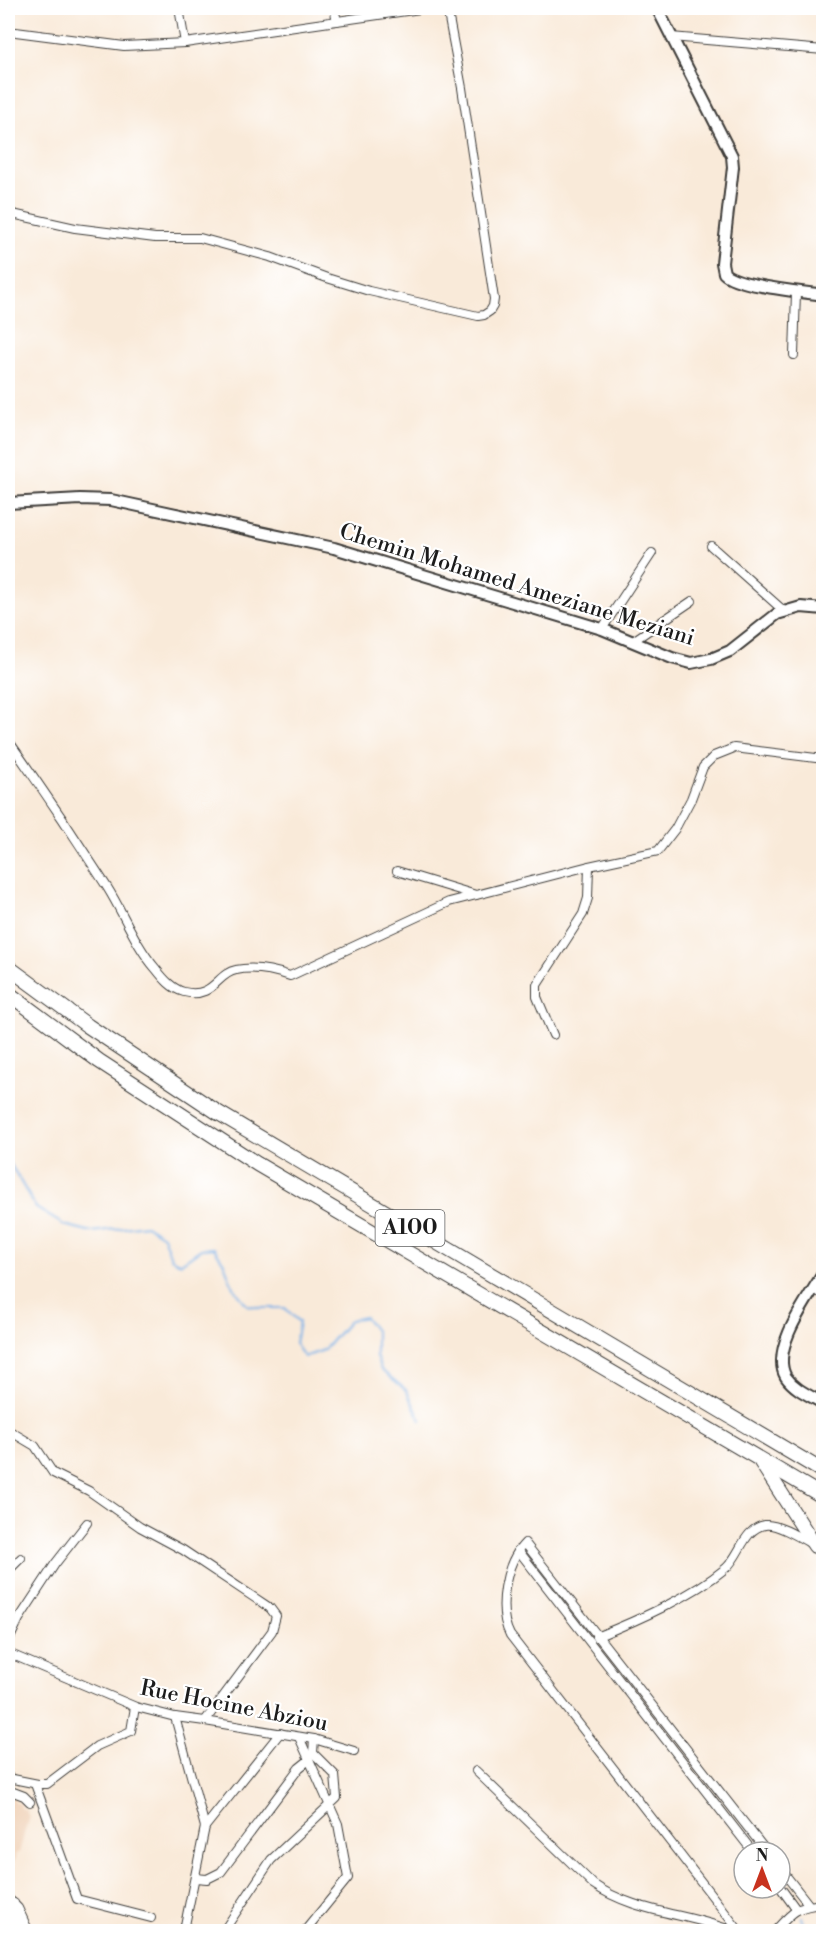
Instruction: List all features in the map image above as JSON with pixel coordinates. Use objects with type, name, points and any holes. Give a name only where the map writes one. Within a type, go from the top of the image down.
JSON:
[{"type":"highway","name":"A100","points":[[8,967],[88,1026],[217,1112],[823,1471]]},
{"type":"highway","name":"A100","points":[[8,993],[99,1061],[201,1129],[824,1497]]},
{"type":"highway","points":[[760,1460],[819,1549]]},
{"type":"main road","points":[[657,8],[732,156],[733,167],[722,263],[724,273],[735,279],[796,292],[824,295]]},
{"type":"main road","name":"Chemin Mohamed Ameziane Meziani","points":[[8,503],[80,499],[111,500],[334,548],[602,629],[672,658],[691,663],[711,659],[730,651],[777,614],[801,607],[824,609]]},
{"type":"main road","points":[[824,1272],[792,1325],[783,1349],[782,1364],[786,1376],[796,1388],[824,1404]]},
{"type":"street","points":[[179,8],[185,43]]},
{"type":"street","points":[[334,8],[336,21]]},
{"type":"street","points":[[8,31],[124,46],[185,43],[428,8]]},
{"type":"street","points":[[8,213],[86,230],[155,238],[200,238],[270,257],[369,291],[478,316],[484,315],[490,311],[494,303],[489,258],[447,8]]},
{"type":"street","points":[[671,37],[824,50]]},
{"type":"street","points":[[794,355],[796,292]]},
{"type":"street","points":[[711,546],[785,612]]},
{"type":"street","points":[[602,629],[652,553]]},
{"type":"street","points":[[633,641],[692,601]]},
{"type":"street","points":[[8,740],[108,889],[139,945],[155,968],[169,983],[181,991],[195,993],[211,988],[234,970],[270,969],[290,976],[449,902],[658,851],[675,829],[691,799],[703,767],[714,756],[734,748],[824,759]]},
{"type":"street","points":[[553,1035],[537,997],[537,989],[539,981],[583,914],[588,898],[589,866]]},
{"type":"street","points":[[398,871],[477,895]]},
{"type":"street","points":[[813,1289],[824,1295]]},
{"type":"street","points":[[8,1431],[35,1446],[53,1473],[89,1491],[140,1527],[183,1550],[270,1608],[276,1616],[272,1631],[204,1720]]},
{"type":"street","points":[[8,1642],[55,1564],[87,1523]]},
{"type":"street","points":[[589,1640],[685,1595],[710,1580],[731,1563],[749,1534],[758,1527],[776,1526],[819,1549]]},
{"type":"street","points":[[740,1932],[510,1635],[503,1615],[503,1605],[509,1573],[518,1550],[525,1543],[758,1840]]},
{"type":"street","points":[[518,1550],[744,1840]]},
{"type":"street","points":[[8,1571],[21,1558]]},
{"type":"street","name":"Rue Hocine Abziou","points":[[8,1653],[135,1707],[175,1717],[314,1739],[354,1751]]},
{"type":"street","points":[[8,1778],[35,1784],[47,1784],[97,1746],[131,1731],[135,1707]]},
{"type":"street","points":[[175,1717],[205,1827],[184,1930],[189,1932]]},
{"type":"street","points":[[205,1827],[280,1734]]},
{"type":"street","points":[[299,1737],[338,1824],[348,1878],[304,1932]]},
{"type":"street","points":[[223,1932],[271,1860],[337,1798],[335,1775],[313,1753],[314,1739]]},
{"type":"street","points":[[195,1878],[207,1879],[221,1872],[299,1768],[309,1760]]},
{"type":"street","points":[[476,1772],[579,1871],[608,1894],[735,1932]]},
{"type":"street","points":[[35,1784],[76,1899],[151,1918]]},
{"type":"street","points":[[8,1790],[24,1796],[30,1802]]},
{"type":"street","points":[[792,1883],[809,1905]]},
{"type":"street","points":[[789,1900],[796,1909]]},
{"type":"street","points":[[11,1901],[12,1910],[22,1932]]},
{"type":"street","points":[[11,1901],[18,1908],[29,1932]]},
{"type":"street","points":[[774,1932],[796,1909],[824,1904]]},
{"type":"shaded area","points":[[8,1797],[15,1798],[14,1802],[21,1804],[20,1808],[27,1810],[26,1814],[29,1815],[14,1863],[8,1862]]},
{"type":"waterway","points":[[8,1160],[36,1208],[64,1225],[92,1232],[146,1225],[163,1236],[171,1258],[181,1263],[201,1249],[214,1248],[224,1263],[233,1287],[247,1305],[261,1308],[285,1308],[299,1322],[295,1343],[304,1357],[324,1350],[350,1320],[365,1317],[376,1332],[376,1356],[381,1370],[406,1390],[421,1420]]},
{"type":"waterway","points":[[802,1917],[804,1932]]}]
